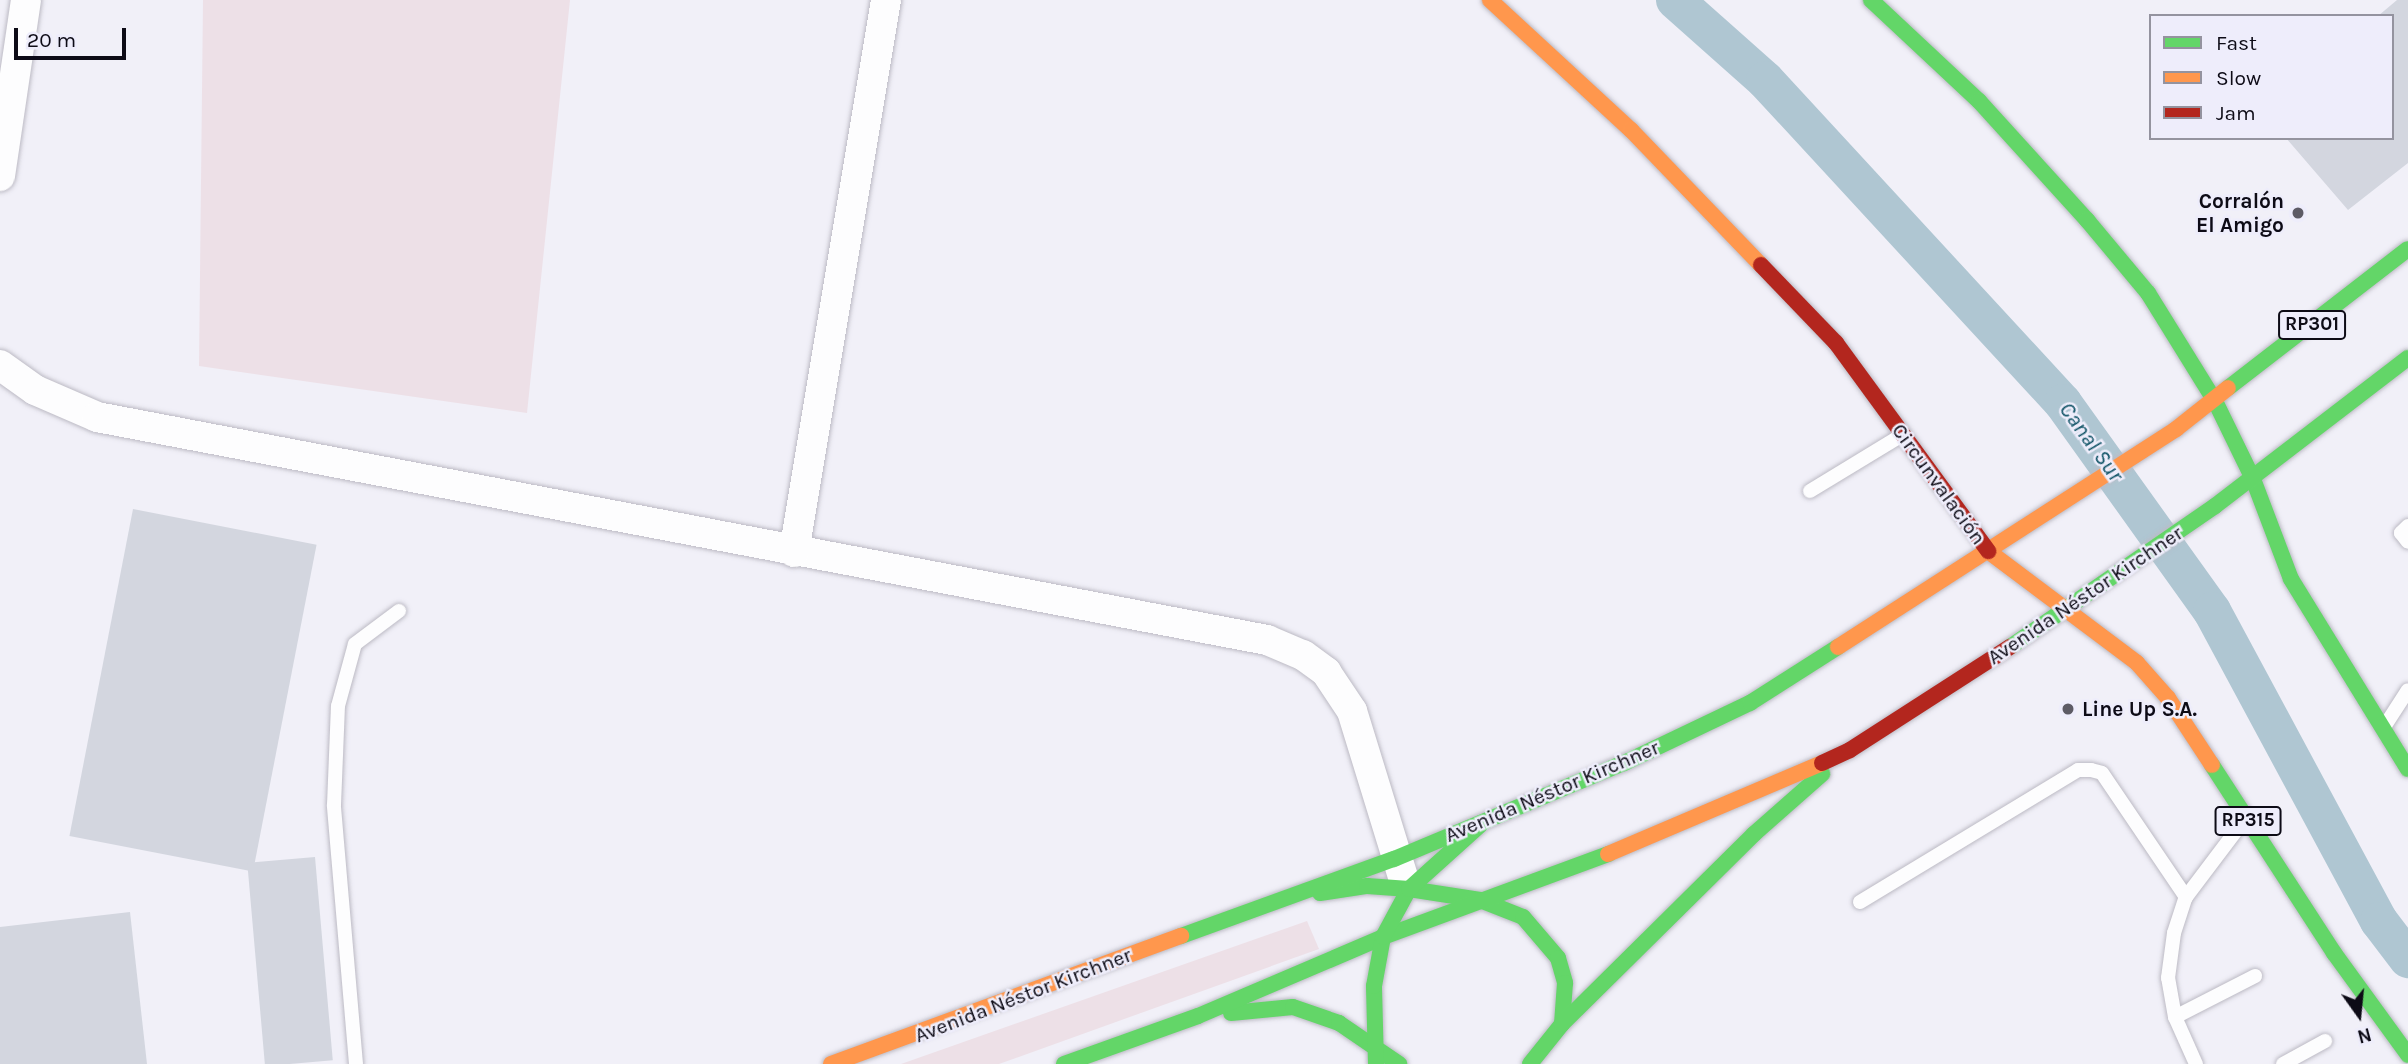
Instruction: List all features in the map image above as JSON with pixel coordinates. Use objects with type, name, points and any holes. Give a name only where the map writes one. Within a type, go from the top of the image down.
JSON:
[{"type":"main road","name":"Circunvalación","points":[[1490,0],[1631,130],[1836,343],[1988,551],[2064,612],[2137,663],[2168,698],[2334,953],[2408,1055]]},
{"type":"main road","points":[[1871,0],[1979,101],[2087,220],[2148,293],[2215,401],[2253,479],[2291,579],[2381,731],[2408,769]]},
{"type":"main road","name":"RP301","points":[[2215,401],[2408,249]]},
{"type":"main road","name":"Avenida Néstor Kirchner","points":[[1064,1064],[1198,1016],[1383,937],[1654,837],[1850,750],[2064,612],[2215,506],[2408,358]]},
{"type":"main road","name":"Avenida Néstor Kirchner","points":[[831,1064],[1394,859],[1492,815],[1624,763],[1750,703],[2024,528],[2215,401]]},
{"type":"main road","points":[[1531,1064],[1562,1024],[1754,834],[1850,750]]},
{"type":"main road","points":[[1376,1064],[1374,986],[1383,937],[1409,889],[1492,815]]},
{"type":"main road","points":[[1283,898],[1367,887],[1409,889],[1480,900],[1523,917],[1558,958],[1565,983],[1562,1024]]},
{"type":"main road","points":[[1198,1016],[1293,1007],[1339,1023],[1399,1064]]},
{"type":"street","points":[[0,176],[26,0]]},
{"type":"street","points":[[794,552],[886,0]]},
{"type":"street","points":[[0,365],[35,390],[97,417],[794,552],[1267,640],[1303,655],[1326,672],[1352,711],[1394,859],[1409,889]]},
{"type":"lane","points":[[1810,491],[1903,435]]},
{"type":"lane","points":[[2408,526],[2400,533],[2408,542]]},
{"type":"lane","points":[[356,1064],[334,806],[338,706],[355,644],[399,611]]},
{"type":"lane","points":[[2381,731],[2408,690]]},
{"type":"lane","points":[[1860,902],[2078,770],[2102,773],[2186,897]]},
{"type":"lane","points":[[2196,1064],[2175,1017],[2168,978],[2174,933],[2186,897],[2245,818]]},
{"type":"lane","points":[[2175,1017],[2255,976]]},
{"type":"lane","points":[[2283,1064],[2325,1041]]},
{"type":"shaded area","points":[[203,0],[570,0],[527,413],[199,366]]},
{"type":"shaded area","points":[[1307,921],[1319,949],[999,1064],[901,1064]]},
{"type":"building","points":[[2397,0],[2408,0],[2408,163],[2348,210],[2288,140],[2394,140],[2394,14],[2380,14]]},
{"type":"building","points":[[133,509],[317,545],[253,872],[69,836]]},
{"type":"building","points":[[315,857],[333,1060],[265,1064],[247,863]]},
{"type":"building","points":[[130,912],[147,1064],[0,1064],[0,927]]},
{"type":"waterway","name":"Canal Sur","points":[[1675,0],[1765,80],[2063,403],[2212,611],[2379,921],[2408,959]]},
{"type":"traffic: fast","points":[[1871,0],[1979,101],[2087,220],[2148,293],[2215,401]]},
{"type":"traffic: fast","points":[[2228,388],[2408,249]]},
{"type":"traffic: fast","points":[[2010,647],[2215,506],[2408,358]]},
{"type":"traffic: fast","points":[[2215,401],[2253,479],[2291,579],[2408,769]]},
{"type":"traffic: fast","points":[[1181,936],[1394,859],[1624,763],[1750,703],[1838,647]]},
{"type":"traffic: fast","points":[[2212,765],[2334,953],[2408,1055]]},
{"type":"traffic: fast","points":[[1562,1024],[1754,834],[1822,774]]},
{"type":"traffic: fast","points":[[1376,1064],[1374,986],[1383,937],[1409,889],[1480,825]]},
{"type":"traffic: fast","points":[[1064,1064],[1198,1016],[1383,937],[1608,854]]},
{"type":"traffic: fast","points":[[1320,893],[1367,886],[1409,889],[1480,900],[1523,917],[1558,958],[1565,983],[1562,1024],[1530,1064]]},
{"type":"traffic: fast","points":[[1231,1013],[1293,1007],[1339,1023],[1399,1064]]},
{"type":"traffic: slow","points":[[1490,0],[1631,130],[1761,265]]},
{"type":"traffic: slow","points":[[1838,647],[2176,429],[2228,388]]},
{"type":"traffic: slow","points":[[1988,551],[2137,663],[2168,698],[2212,765]]},
{"type":"traffic: slow","points":[[1608,854],[1822,763]]},
{"type":"traffic: slow","points":[[831,1064],[1181,936]]},
{"type":"traffic: jam","points":[[1761,265],[1836,343],[1988,551]]},
{"type":"traffic: jam","points":[[1822,763],[1850,750],[2010,647]]},
{"type":"place","name":"Corralón El Amigo","points":[[2298,213]]},
{"type":"place","name":"Line Up S.A.","points":[[2068,709]]}]
